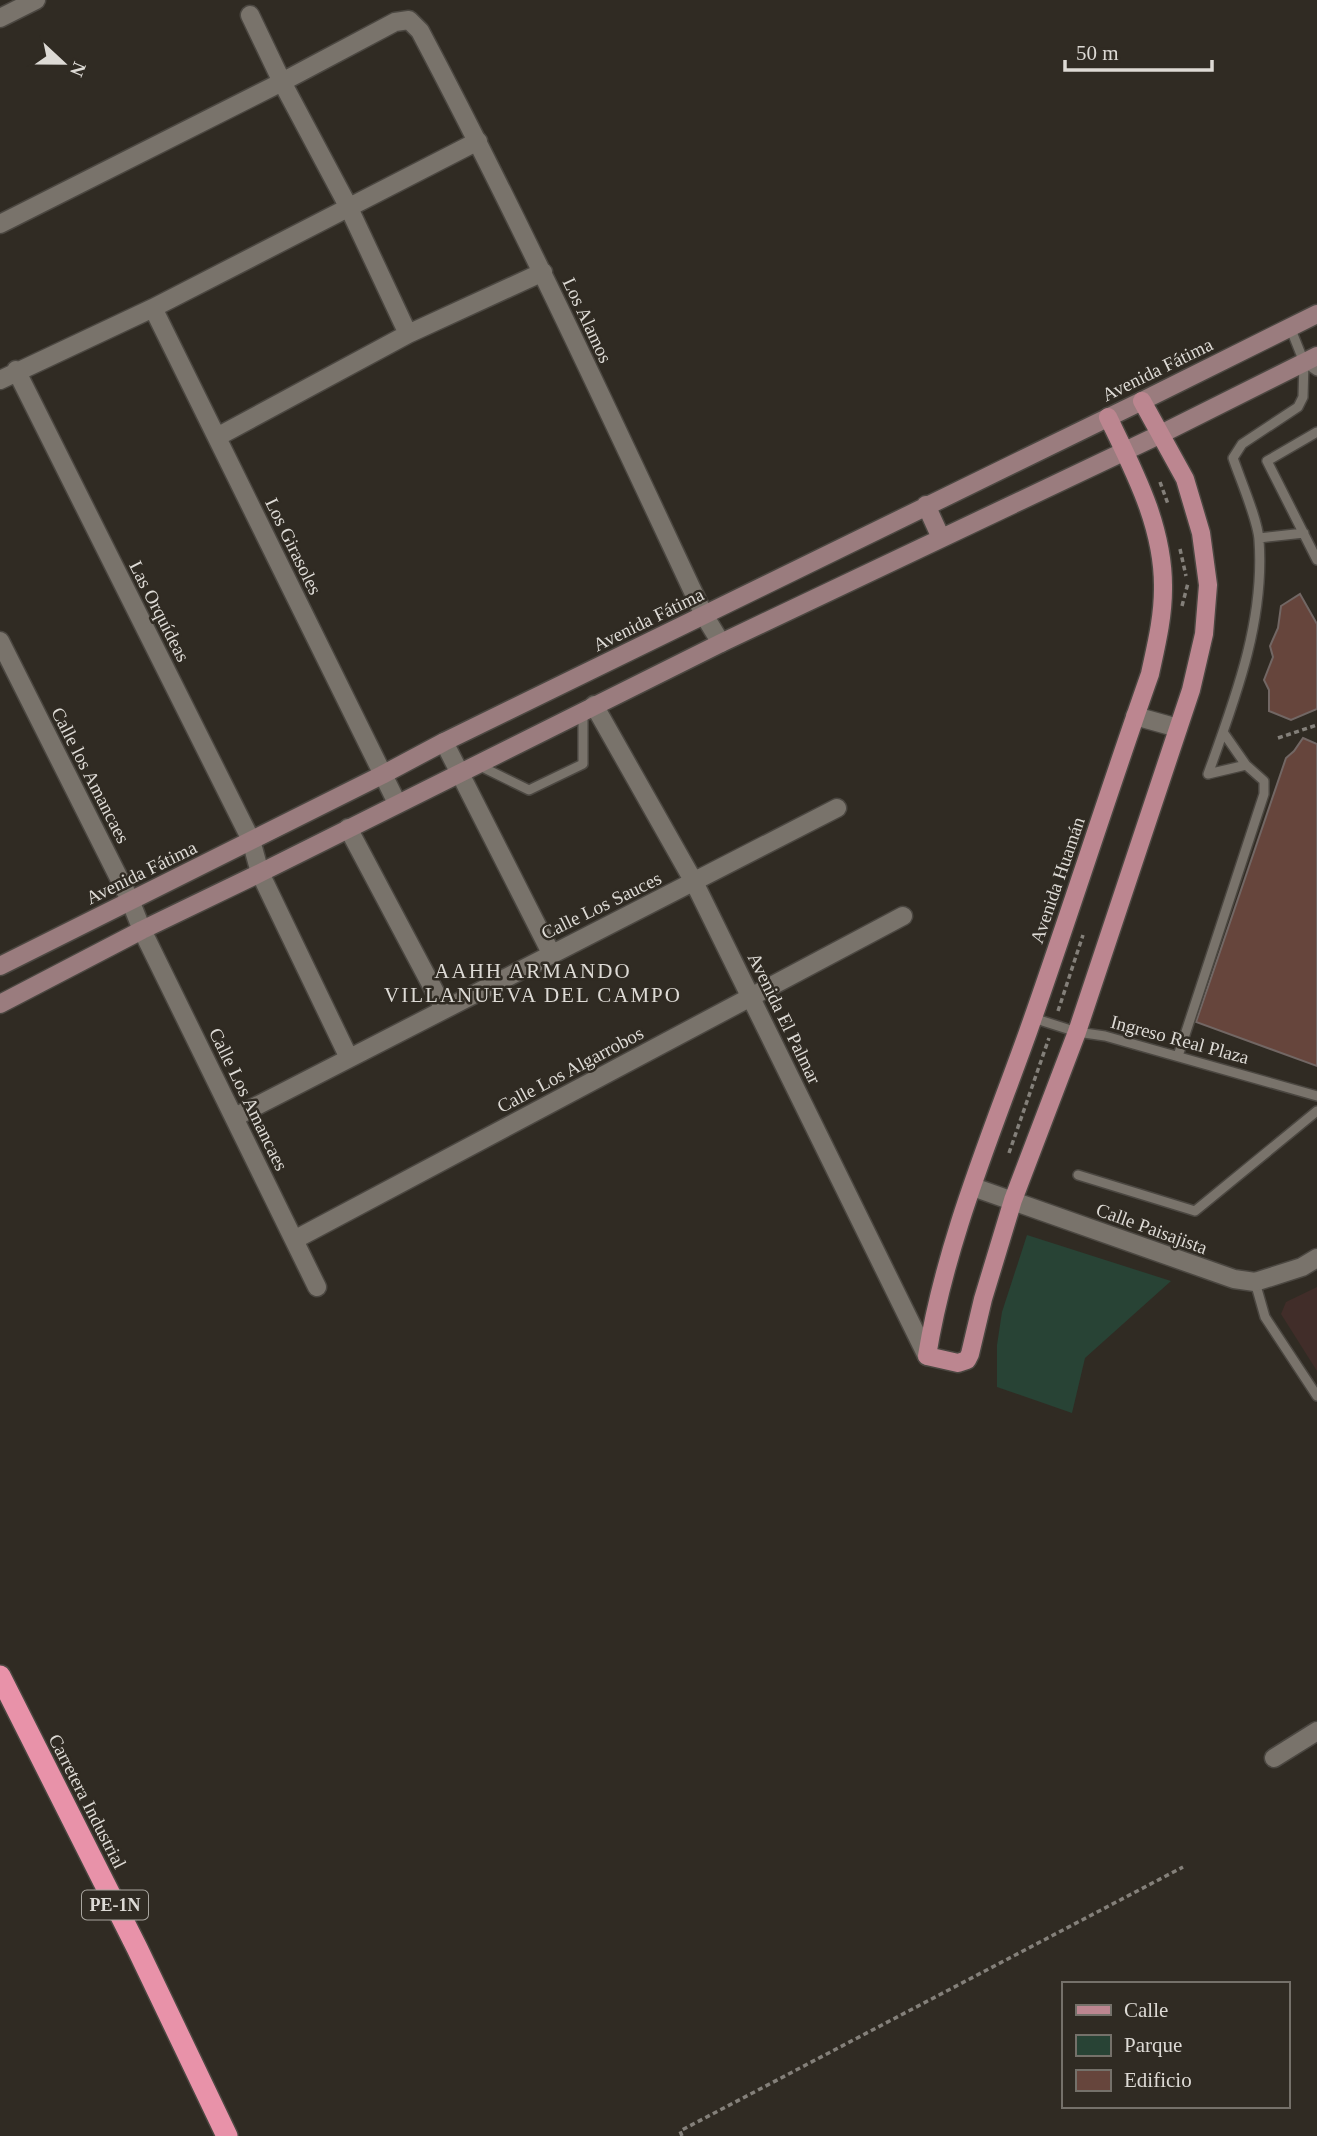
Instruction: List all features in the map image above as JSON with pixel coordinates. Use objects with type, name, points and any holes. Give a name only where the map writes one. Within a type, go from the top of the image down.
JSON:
[{"type":"highway","name":"Carretera Industrial","points":[[0,1676],[137,1948],[227,2136]]},
{"type":"main road","name":"Avenida Fátima","points":[[0,966],[382,775],[444,741],[1317,314]]},
{"type":"main road","points":[[0,1004],[142,930],[721,643],[1313,363]]},
{"type":"main road","points":[[927,1356],[958,1363],[967,1360],[1013,1200],[1077,1032],[1191,690],[1204,634],[1208,585],[1201,533],[1185,479],[1142,401]]},
{"type":"main road","name":"Avenida Huamán","points":[[927,1356],[947,1262],[1150,674],[1159,632],[1163,588],[1158,538],[1143,491],[1108,417]]},
{"type":"main road","points":[[926,505],[941,538]]},
{"type":"street","points":[[0,18],[36,0]]},
{"type":"street","points":[[250,15],[282,82],[348,206],[408,334]]},
{"type":"street","name":"Los Alamos","points":[[282,82],[394,22],[409,20],[420,31],[543,272],[704,615],[721,643]]},
{"type":"street","points":[[0,224],[282,82]]},
{"type":"street","points":[[0,380],[16,370],[153,308],[478,141]]},
{"type":"street","points":[[217,436],[408,334],[543,272]]},
{"type":"street","name":"Los Girasoles","points":[[153,308],[397,803]]},
{"type":"street","name":"Las Orquídeas","points":[[16,370],[251,840],[260,873],[349,1058]]},
{"type":"street","name":"Calle los Amancaes","points":[[0,641],[130,900],[142,930]]},
{"type":"street","name":"Avenida El Palmar","points":[[589,708],[694,882],[927,1356]]},
{"type":"street","points":[[1135,716],[1178,728]]},
{"type":"street","points":[[444,741],[468,768],[551,953]]},
{"type":"street","name":"Calle Los Sauces","points":[[235,1117],[837,808]]},
{"type":"street","points":[[348,828],[444,1010]]},
{"type":"street","name":"Calle Los Algarrobos","points":[[294,1240],[903,916]]},
{"type":"street","name":"Calle Los Amancaes","points":[[142,930],[317,1287]]},
{"type":"street","name":"Calle Paisajista","points":[[972,1187],[1234,1279],[1255,1282],[1303,1267],[1317,1258]]},
{"type":"street","points":[[1275,1758],[1317,1731]]},
{"type":"lane","points":[[1246,765],[1208,774],[1248,656],[1257,597],[1259,538],[1233,458],[1242,444],[1298,407],[1303,397],[1313,363],[1290,327]]},
{"type":"lane","points":[[1317,432],[1267,461],[1317,559]]},
{"type":"lane","points":[[1259,538],[1304,533]]},
{"type":"lane","points":[[468,768],[529,790],[583,764],[589,708]]},
{"type":"lane","points":[[1178,1056],[1264,794],[1264,781],[1246,765],[1223,732]]},
{"type":"lane","name":"Ingreso Real Plaza","points":[[1033,1018],[1317,1096]]},
{"type":"lane","points":[[1078,1175],[1195,1211],[1317,1111]]},
{"type":"lane","points":[[1255,1282],[1265,1317],[1317,1396]]},
{"type":"path","points":[[1278,738],[1317,725]]},
{"type":"path","points":[[682,2136],[680,2131],[1183,1867]]},
{"type":"shaded area","points":[[1317,1287],[1317,1371],[1281,1314],[1286,1302]]},
{"type":"green space","points":[[1027,1235],[1171,1281],[1085,1358],[1072,1413],[997,1387],[997,1345],[1002,1312]]},
{"type":"building","points":[[1300,594],[1317,624],[1317,709],[1291,720],[1269,711],[1269,690],[1264,680],[1273,657],[1270,646],[1278,628],[1281,606]]},
{"type":"building","points":[[1303,738],[1317,744],[1317,1066],[1196,1022],[1286,758]]},
{"type":"district","name":"AAHH ARMANDO VILLANUEVA DEL CAMPO","points":[[533,983]]}]
